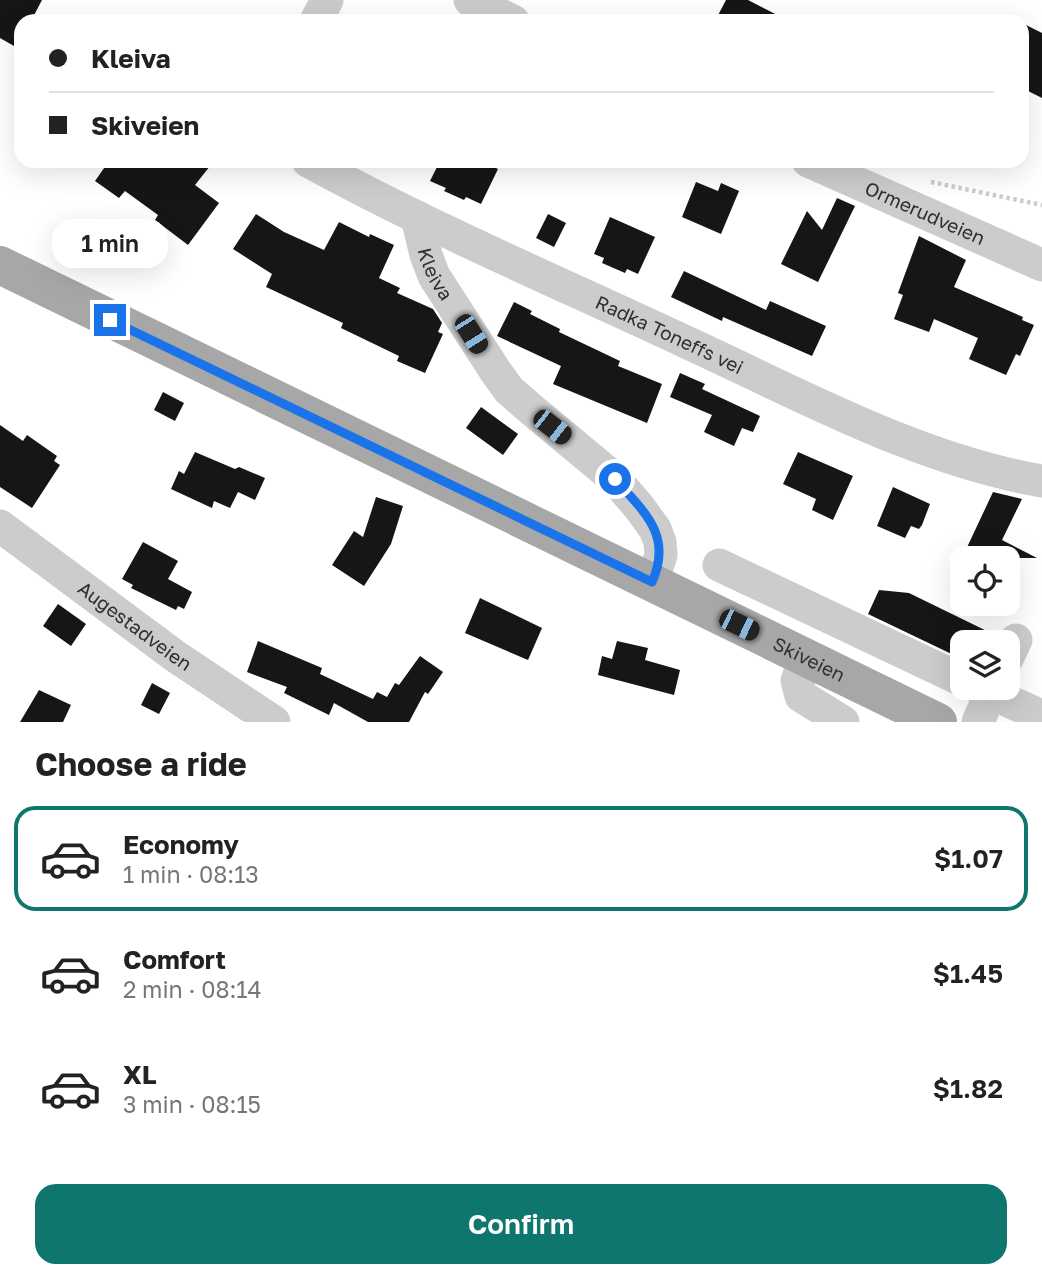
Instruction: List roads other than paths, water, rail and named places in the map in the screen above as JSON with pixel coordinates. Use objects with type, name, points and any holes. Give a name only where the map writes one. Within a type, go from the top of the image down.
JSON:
[{"type":"main road","name":"Skiveien","points":[[0,265],[938,722]]},
{"type":"street","points":[[470,0],[499,14]]},
{"type":"street","name":"Radka Toneffs vei","points":[[322,168],[417,217],[837,412],[966,463],[1042,481]]},
{"type":"street","name":"Ormerudveien","points":[[823,168],[1042,265]]},
{"type":"street","name":"Kleiva","points":[[417,217],[434,276],[496,372],[517,397],[615,479],[655,529],[661,555],[652,582]]},
{"type":"street","name":"Augestadveien","points":[[0,526],[175,656],[274,722]]},
{"type":"street","points":[[719,565],[950,679]]},
{"type":"street","points":[[804,657],[797,681],[802,696],[843,722]]},
{"type":"street","points":[[998,700],[1042,716]]}]
